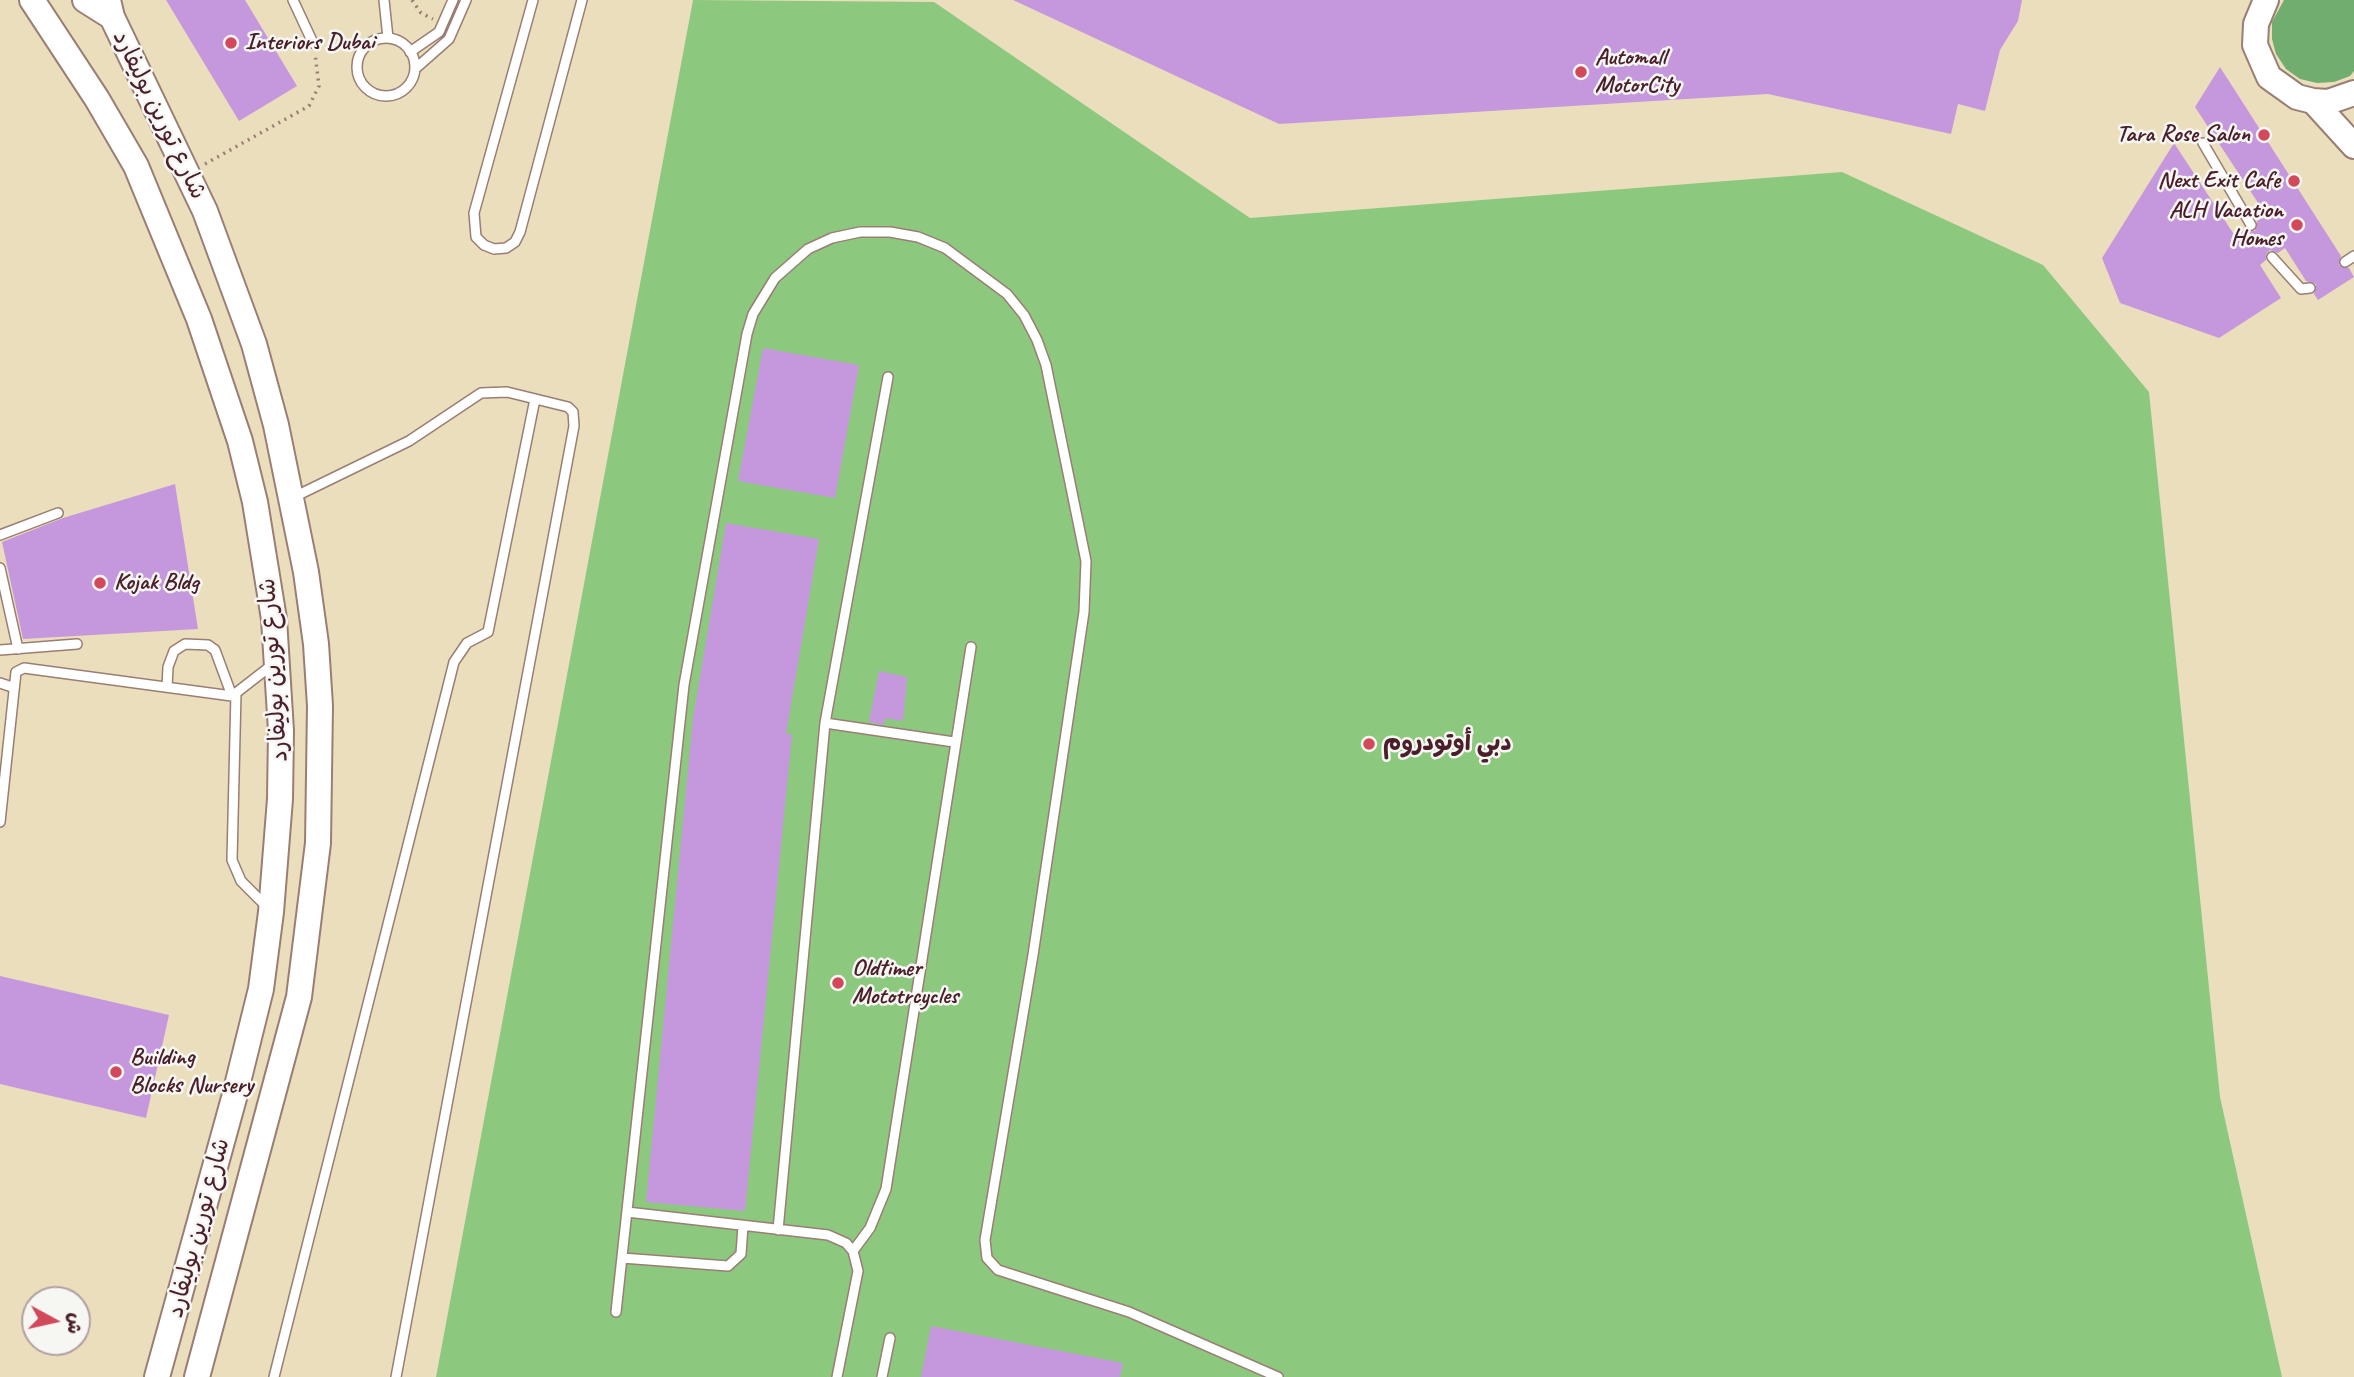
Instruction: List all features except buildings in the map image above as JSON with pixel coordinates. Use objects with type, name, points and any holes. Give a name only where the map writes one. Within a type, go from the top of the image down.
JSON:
[{"type":"main road","points":[[20,0],[39,10]]},
{"type":"main road","points":[[85,0],[110,8]]},
{"type":"main road","points":[[2262,2],[2256,24],[2255,45],[2260,62],[2282,89],[2313,102],[2328,102],[2354,93]]},
{"type":"main road","name":"شارع تورين بوليفارد","points":[[110,8],[188,173],[229,269],[254,344],[292,498],[316,644],[320,706],[320,808],[312,905],[299,997],[197,1377]]},
{"type":"main road","name":"شارع تورين بوليفارد","points":[[39,10],[136,166],[207,341],[240,441],[255,502],[269,585],[276,662],[281,731],[280,799],[271,912],[261,989],[234,1098],[157,1377]]},
{"type":"main road","points":[[2313,102],[2354,146]]},
{"type":"main road","points":[[234,1098],[249,1094],[256,1097],[261,1112],[262,1139]]},
{"type":"lane","points":[[293,0],[313,43]]},
{"type":"lane","points":[[384,0],[388,38]]},
{"type":"lane","points":[[410,52],[433,38],[444,25],[453,0]]},
{"type":"lane","points":[[415,69],[405,45],[388,38],[376,39],[365,46],[358,57],[356,69],[360,81],[368,90],[379,96],[391,96],[411,81],[415,69],[449,39],[466,0]]},
{"type":"lane","points":[[533,0],[474,214],[476,237],[484,245],[494,249],[506,248],[516,242],[520,232],[582,0]]},
{"type":"lane","points":[[2203,143],[2251,225]]},
{"type":"lane","points":[[616,1312],[684,685],[753,314],[775,278],[808,249],[860,232],[890,232],[918,237],[944,248],[1007,294],[1037,340],[1053,402],[1087,579],[1033,955],[985,1240],[987,1258],[998,1270],[1129,1312],[1278,1377]]},
{"type":"lane","points":[[2345,262],[2354,256]]},
{"type":"lane","points":[[2272,257],[2301,289],[2310,288]]},
{"type":"lane","points":[[778,1230],[825,723],[888,377]]},
{"type":"lane","points":[[292,498],[409,441],[481,393],[507,391],[568,407],[573,412],[574,426],[396,1377]]},
{"type":"lane","points":[[274,1377],[454,662],[467,643],[488,632],[535,399]]},
{"type":"lane","points":[[0,536],[58,513]]},
{"type":"lane","points":[[0,568],[18,649]]},
{"type":"lane","points":[[0,650],[77,643]]},
{"type":"lane","points":[[167,687],[168,667],[174,651],[184,644],[208,645],[215,650],[234,694],[232,860],[241,881],[271,912]]},
{"type":"lane","points":[[853,1251],[877,1216],[886,1189],[971,647]]},
{"type":"lane","points":[[0,822],[12,687],[16,672],[24,668],[234,694],[276,662]]},
{"type":"lane","points":[[0,683],[12,687]]},
{"type":"lane","points":[[825,723],[954,742]]},
{"type":"lane","points":[[627,1212],[838,1238],[853,1251],[858,1270],[837,1377]]},
{"type":"lane","points":[[622,1258],[728,1266],[741,1254],[743,1226]]},
{"type":"lane","points":[[882,1377],[890,1338]]},
{"type":"path","points":[[412,0],[421,13],[444,25]]},
{"type":"path","points":[[188,173],[309,106],[319,86],[313,43]]},
{"type":"green space","name":"دبي أوتودروم","points":[[693,0],[934,2],[1250,218],[1842,172],[2043,265],[2149,392],[2220,1097],[2282,1377],[436,1377]]},
{"type":"green space","points":[[2284,0],[2354,0],[2354,71],[2350,76],[2334,82],[2317,83],[2300,79],[2286,69],[2276,54],[2272,39],[2272,22]]},
{"type":"place","name":"Interiors Dubai","points":[[231,43]]},
{"type":"place","name":"Automall MotorCity","points":[[1581,72]]},
{"type":"place","name":"Tara Rose Salon","points":[[2264,135]]},
{"type":"place","name":"Next Exit Cafe","points":[[2294,181]]},
{"type":"place","name":"ALH Vacation Homes","points":[[2297,225]]},
{"type":"place","name":"Kojak Bldg","points":[[100,583]]},
{"type":"place","name":"دبي أوتودروم","points":[[1369,744]]},
{"type":"place","name":"Oldtimer Mototrcycles","points":[[838,983]]},
{"type":"place","name":"Building Blocks Nursery","points":[[116,1072]]}]
